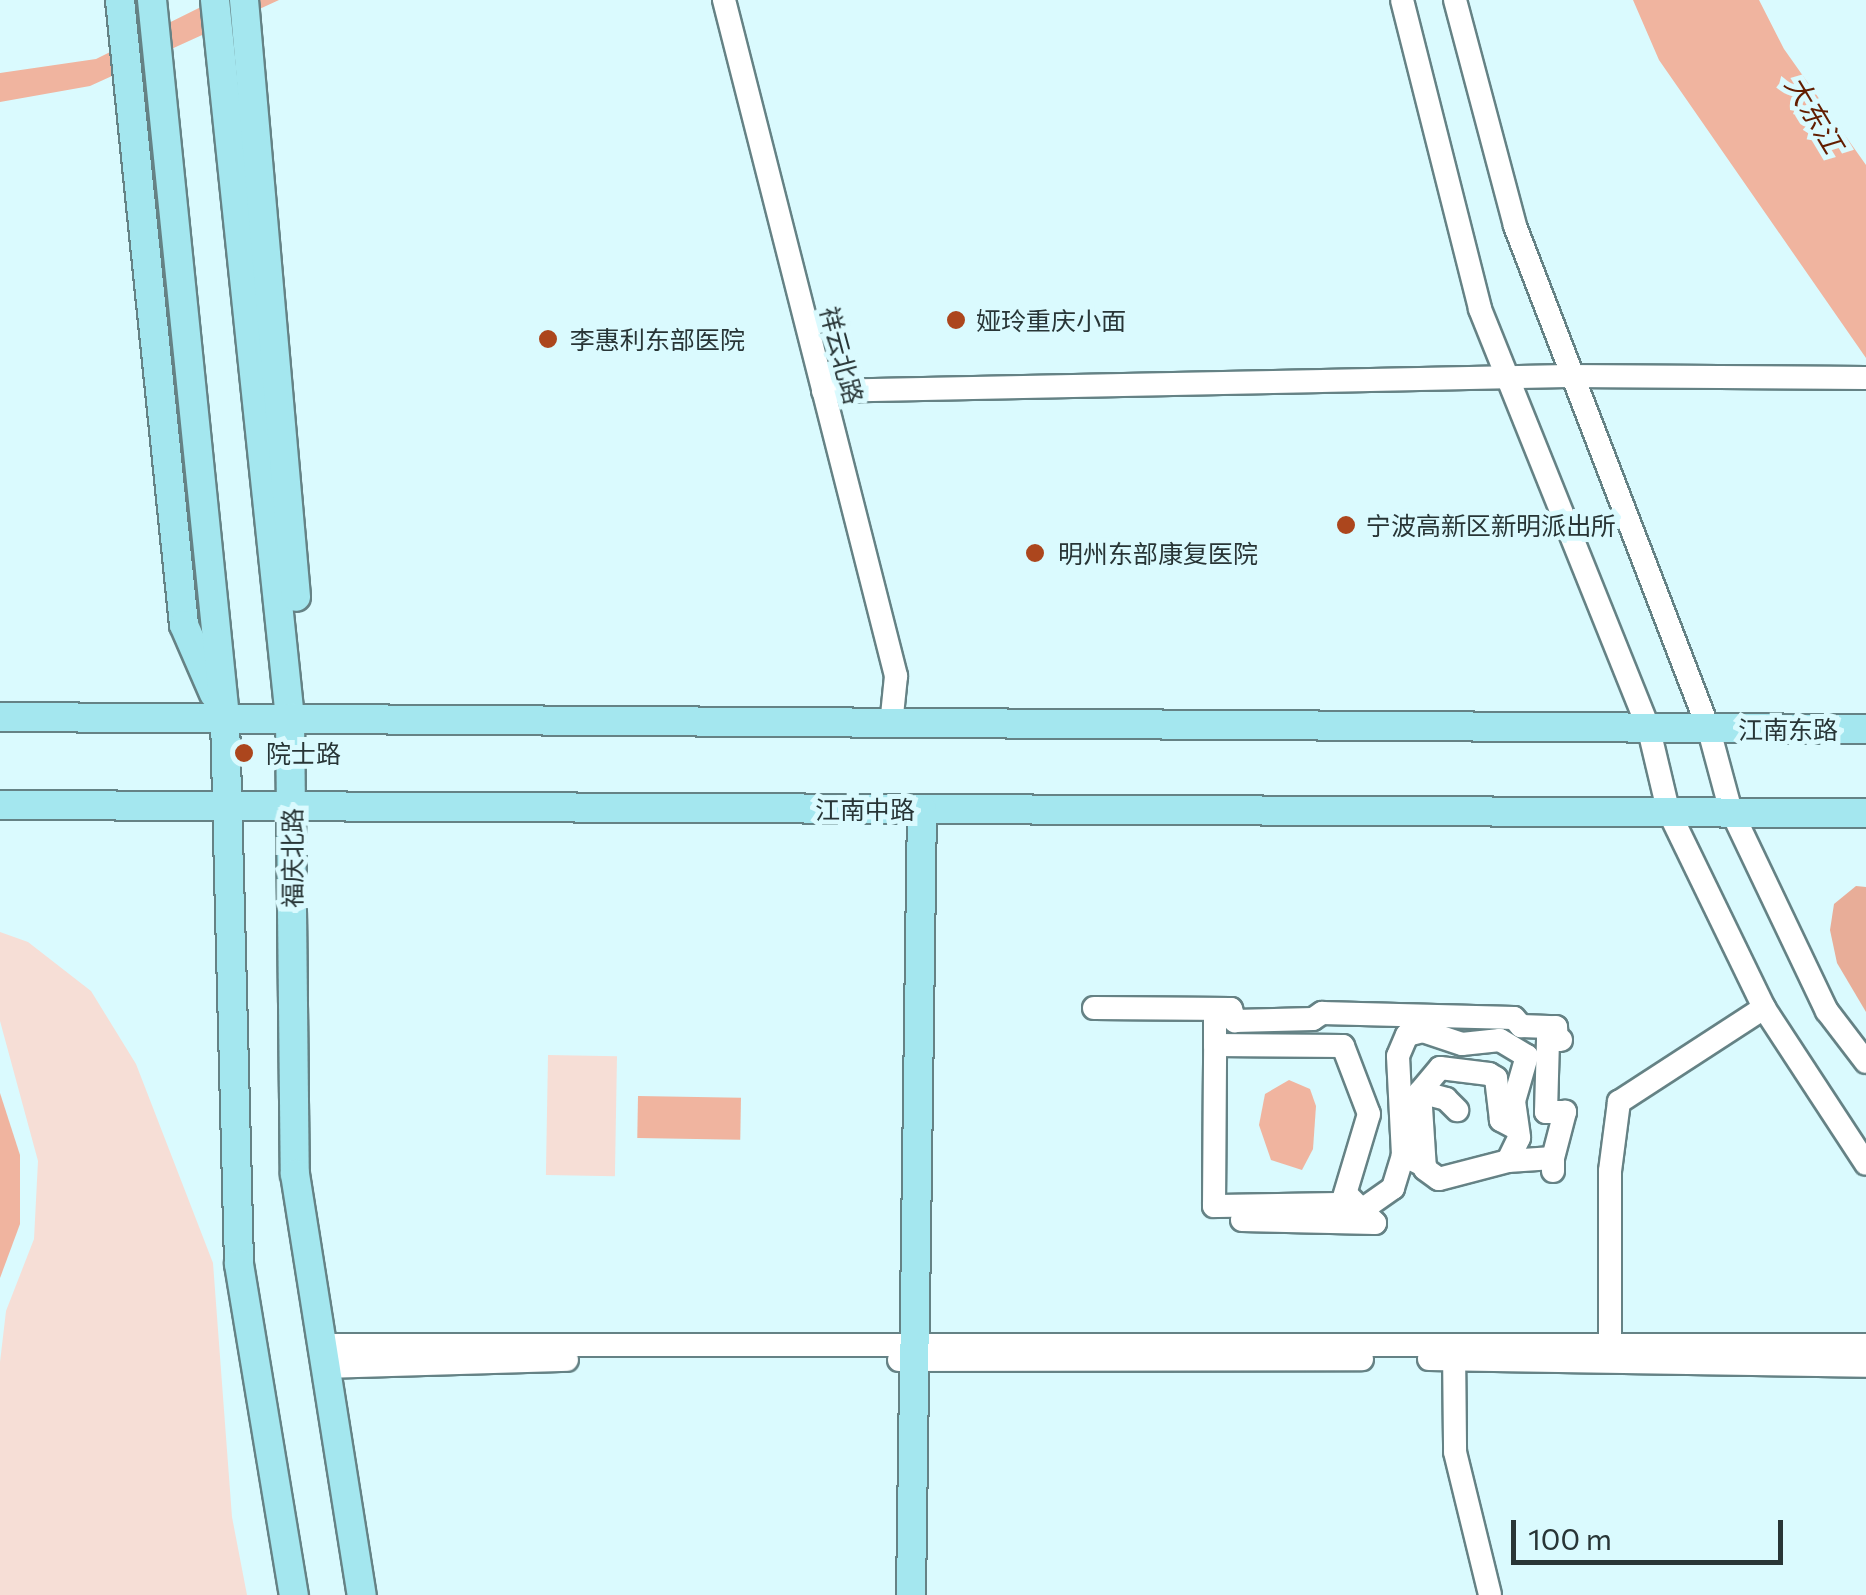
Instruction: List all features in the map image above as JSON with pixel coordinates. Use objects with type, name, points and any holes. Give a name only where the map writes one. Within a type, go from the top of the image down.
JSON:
[{"type":"main road","points":[[120,0],[184,625],[225,718]]},
{"type":"main road","points":[[152,0],[225,718],[224,808],[239,1264],[294,1595]]},
{"type":"main road","name":"福庆北路","points":[[215,0],[290,718],[296,1174],[362,1595]]},
{"type":"main road","points":[[244,0],[293,530],[297,630],[290,718]]},
{"type":"main road","points":[[0,718],[1709,730]]},
{"type":"main road","name":"江南东路","points":[[1709,730],[1866,729]]},
{"type":"main road","name":"江南中路","points":[[0,805],[292,809],[1730,808]]},
{"type":"main road","points":[[1730,808],[1866,812]]},
{"type":"main road","points":[[911,1595],[922,809]]},
{"type":"street","name":"祥云北路","points":[[724,0],[896,676],[891,725]]},
{"type":"street","points":[[1402,0],[1480,309],[1649,730],[1668,810],[1764,1008],[1866,1164]]},
{"type":"street","points":[[1455,0],[1515,226],[1568,376],[1709,730],[1730,808],[1828,1011],[1866,1062]]},
{"type":"street","points":[[823,391],[1568,376],[1866,378]]},
{"type":"street","points":[[1094,1008],[1313,1020],[1322,1012],[1514,1018],[1521,1026],[1556,1027],[1563,1040],[1548,1039],[1546,1112],[1565,1112],[1553,1165],[1508,1161],[1439,1179],[1425,1166],[1402,1155]]},
{"type":"street","points":[[1610,1344],[1610,1171],[1619,1102],[1764,1008]]},
{"type":"street","points":[[1225,1015],[1236,1032],[1349,1034]]},
{"type":"street","points":[[1214,1044],[1344,1046],[1370,1114],[1356,1201],[1375,1223],[1212,1220],[1214,1044],[1225,1015]]},
{"type":"street","points":[[1214,1206],[1342,1204],[1392,1188],[1402,1155],[1400,1046],[1422,1031],[1462,1044],[1500,1040],[1527,1056],[1514,1127],[1518,1138],[1508,1161]]},
{"type":"street","points":[[1425,1166],[1420,1092],[1440,1068],[1496,1078],[1501,1120],[1514,1127]]},
{"type":"street","points":[[1420,1092],[1446,1099],[1456,1110]]},
{"type":"street","points":[[1454,1352],[1610,1344],[1866,1345]]},
{"type":"street","points":[[324,1356],[1454,1352],[1866,1366]]},
{"type":"street","points":[[1454,1352],[1455,1452],[1490,1595]]},
{"type":"shaded area","points":[[1856,886],[1866,887],[1866,1012],[1837,963],[1830,930],[1834,904]]},
{"type":"shaded area","points":[[0,932],[28,942],[91,991],[136,1064],[213,1263],[232,1517],[247,1595],[0,1595],[0,1362],[6,1311],[34,1239],[38,1161],[0,1021]]},
{"type":"shaded area","points":[[548,1055],[617,1056],[615,1176],[546,1175]]},
{"type":"water","points":[[215,0],[279,0],[90,86],[0,102],[0,73],[96,59]]},
{"type":"water","name":"大东江","points":[[1633,0],[1759,0],[1784,49],[1866,165],[1866,358],[1659,60]]},
{"type":"water","points":[[1289,1080],[1310,1089],[1316,1106],[1313,1149],[1302,1170],[1271,1160],[1259,1125],[1265,1094]]},
{"type":"water","points":[[0,1093],[20,1155],[20,1224],[0,1278]]},
{"type":"water","points":[[638,1096],[741,1098],[740,1140],[637,1138]]},
{"type":"place","name":"娅玲重庆小面","points":[[956,320]]},
{"type":"place","name":"李惠利东部医院","points":[[548,339]]},
{"type":"place","name":"宁波高新区新明派出所","points":[[1346,525]]},
{"type":"place","name":"明州东部康复医院","points":[[1035,553]]},
{"type":"place","name":"院士路","points":[[244,753]]}]
